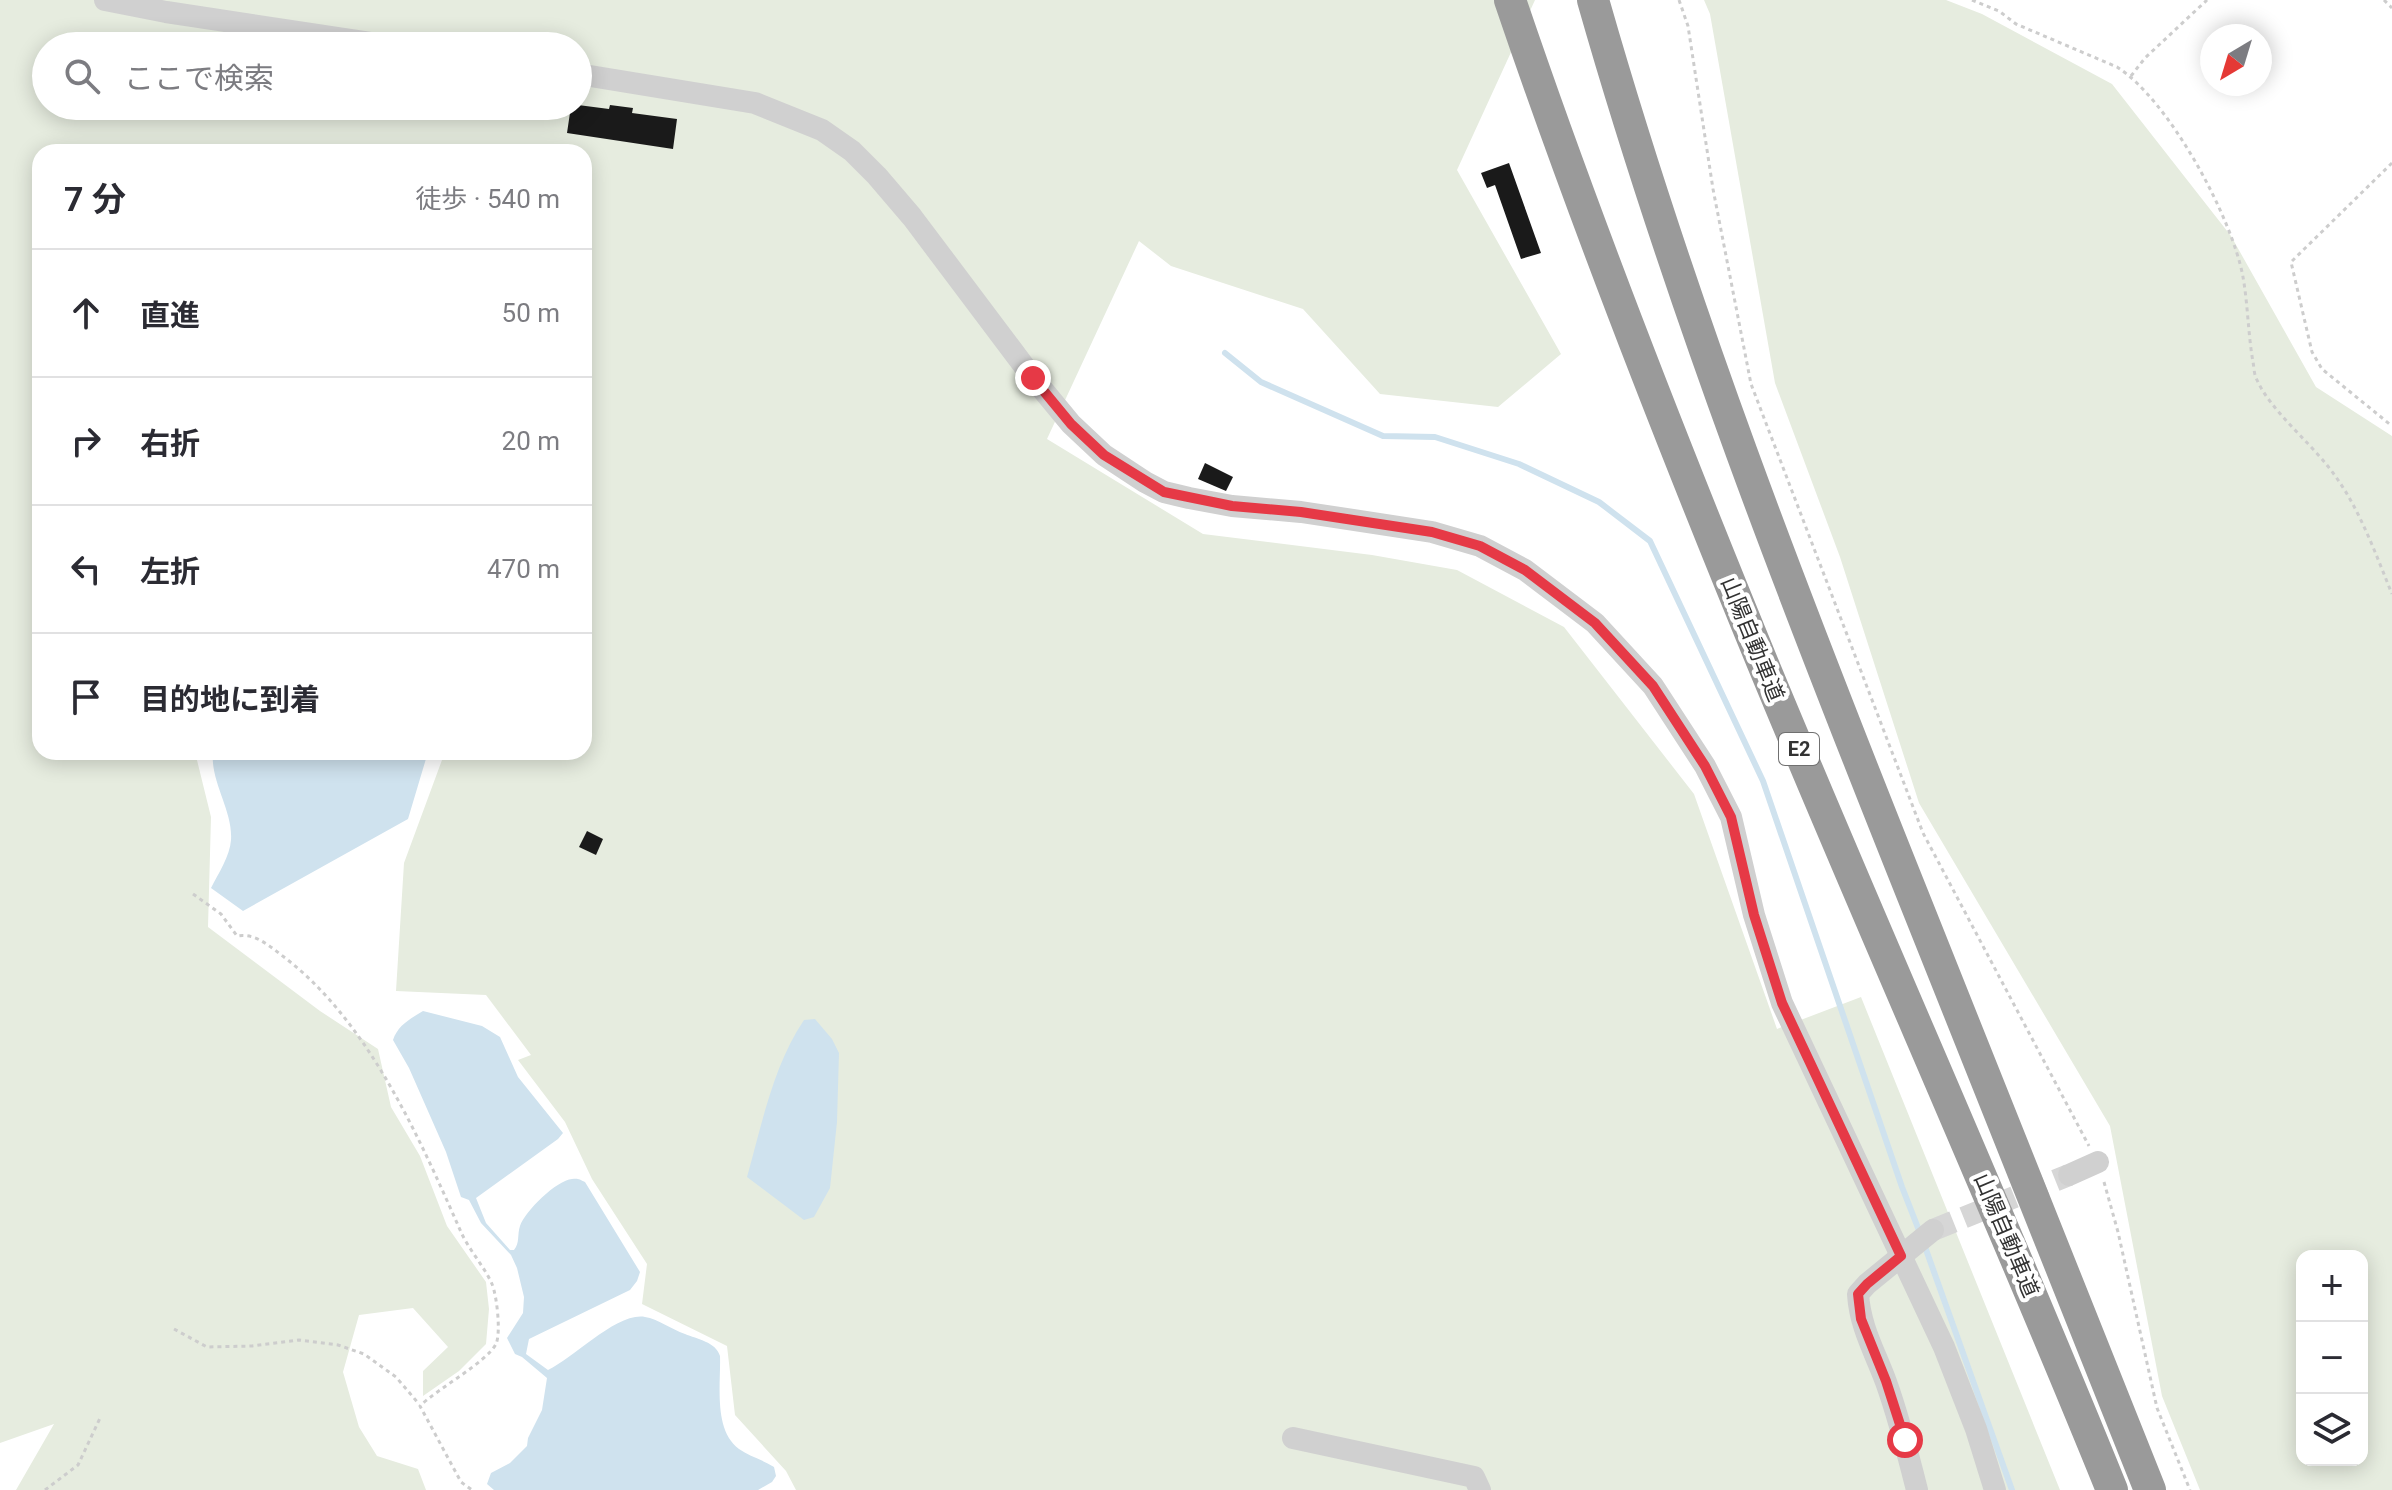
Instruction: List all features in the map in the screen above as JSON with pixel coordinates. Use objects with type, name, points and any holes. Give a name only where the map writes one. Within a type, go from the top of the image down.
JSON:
[{"type":"highway","name":"山陽自動車道","points":[[1510,0],[1563,157],[1735,595],[2112,1490]]},
{"type":"highway","name":"山陽自動車道","points":[[1593,0],[1711,366],[1803,620],[2150,1490]]},
{"type":"street","points":[[105,0],[298,32]]},
{"type":"street","points":[[592,76],[755,103],[822,130],[852,151],[912,217],[1071,424],[1104,455],[1145,482],[1164,492],[1189,498],[1417,529],[1480,546],[1525,570],[1595,623],[1653,686],[1705,766],[1731,817],[1754,915],[1782,1003],[1944,1347],[1976,1429],[1995,1490]]},
{"type":"street","points":[[2069,1175],[2098,1162]]},
{"type":"street","points":[[1917,1490],[1886,1381],[1861,1319],[1858,1294],[1933,1230]]},
{"type":"street","points":[[1293,1438],[1477,1484]]},
{"type":"path","points":[[1679,0],[1688,26],[1713,189],[1751,384],[1923,833],[2098,1162],[2118,1232],[2157,1408],[2190,1490]]},
{"type":"path","points":[[1972,0],[1999,11],[2016,24],[2117,67],[2147,91],[2175,130],[2226,220],[2243,277],[2256,379],[2277,409],[2328,465],[2348,496],[2392,594]]},
{"type":"path","points":[[2131,76],[2145,58],[2207,0]]},
{"type":"path","points":[[2384,0],[2392,8]]},
{"type":"path","points":[[2392,163],[2291,262],[2312,352],[2322,369],[2392,426]]},
{"type":"path","points":[[193,894],[221,914],[237,936],[247,935],[265,943],[298,967],[346,1018],[374,1059],[425,1153],[463,1238],[492,1285],[498,1323],[496,1344],[420,1406]]},
{"type":"path","points":[[174,1329],[207,1347],[252,1346],[299,1340],[338,1345],[364,1354],[396,1377],[420,1406],[461,1482],[472,1490]]},
{"type":"path","points":[[45,1490],[78,1465],[101,1416]]},
{"type":"shaded area","points":[[0,0],[1535,0],[1457,170],[1561,354],[1498,407],[1380,394],[1303,309],[1171,266],[1139,241],[1047,439],[1203,534],[1372,555],[1457,570],[1564,627],[1694,794],[1777,1029],[1861,997],[2060,1490],[796,1490],[786,1471],[735,1415],[727,1346],[642,1304],[647,1264],[592,1179],[565,1122],[518,1060],[531,1055],[486,995],[396,991],[404,863],[442,760],[592,760],[592,144],[32,144],[32,760],[197,760],[211,817],[208,927],[320,1011],[378,1049],[391,1107],[420,1156],[447,1226],[486,1282],[489,1309],[486,1344],[459,1371],[423,1396],[423,1371],[448,1347],[413,1308],[359,1315],[343,1372],[359,1427],[377,1456],[418,1469],[426,1490],[16,1490],[54,1424],[0,1443]]},
{"type":"shaded area","points":[[1704,0],[1946,0],[1982,14],[2112,84],[2231,236],[2316,387],[2392,436],[2392,1490],[2200,1490],[2162,1396],[2110,1126],[1919,803],[1840,557],[1775,383],[1710,14]]},
{"type":"water","points":[[213,760],[426,760],[408,819],[243,911],[211,888],[226,859],[231,840],[229,818]]},
{"type":"water","points":[[423,1011],[482,1026],[500,1037],[518,1077],[563,1133],[476,1198],[486,1223],[510,1250],[514,1250],[520,1226],[535,1205],[558,1185],[578,1179],[585,1182],[640,1272],[630,1290],[529,1339],[526,1354],[548,1370],[609,1328],[634,1317],[650,1318],[706,1342],[715,1347],[720,1356],[720,1406],[725,1430],[739,1449],[774,1467],[776,1476],[772,1482],[758,1490],[494,1490],[487,1484],[491,1473],[510,1463],[527,1446],[542,1410],[547,1378],[515,1354],[507,1338],[523,1313],[524,1297],[517,1268],[511,1255],[481,1223],[469,1200],[461,1197],[446,1152],[409,1068],[393,1040],[401,1026]]},
{"type":"water","points":[[815,1019],[839,1053],[837,1122],[830,1188],[814,1217],[804,1220],[747,1177],[784,1056],[804,1020]]},
{"type":"building","points":[[592,107],[633,108],[632,113],[677,119],[673,149],[567,133],[569,120],[592,120]]},
{"type":"building","points":[[1509,163],[1541,253],[1521,259],[1495,185],[1487,188],[1481,173]]},
{"type":"building","points":[[1205,463],[1233,477],[1226,491],[1198,479]]},
{"type":"building","points":[[587,831],[603,839],[596,855],[579,847]]},
{"type":"waterway","points":[[1225,353],[1261,382],[1383,436],[1435,437],[1519,464],[1599,502],[1650,541],[1763,781],[1920,1233]]},
{"type":"waterway","points":[[1924,1244],[2012,1490]]},
{"type":"tunnel","points":[[1933,1230],[2069,1175]]},
{"type":"route","points":[[1033,378],[1071,424],[1104,455],[1164,492],[1232,506],[1301,512],[1432,532],[1480,546],[1525,570],[1595,623],[1653,686],[1705,766],[1731,817],[1754,915],[1782,1003],[1901,1256],[1858,1294],[1861,1319],[1905,1440]]}]
